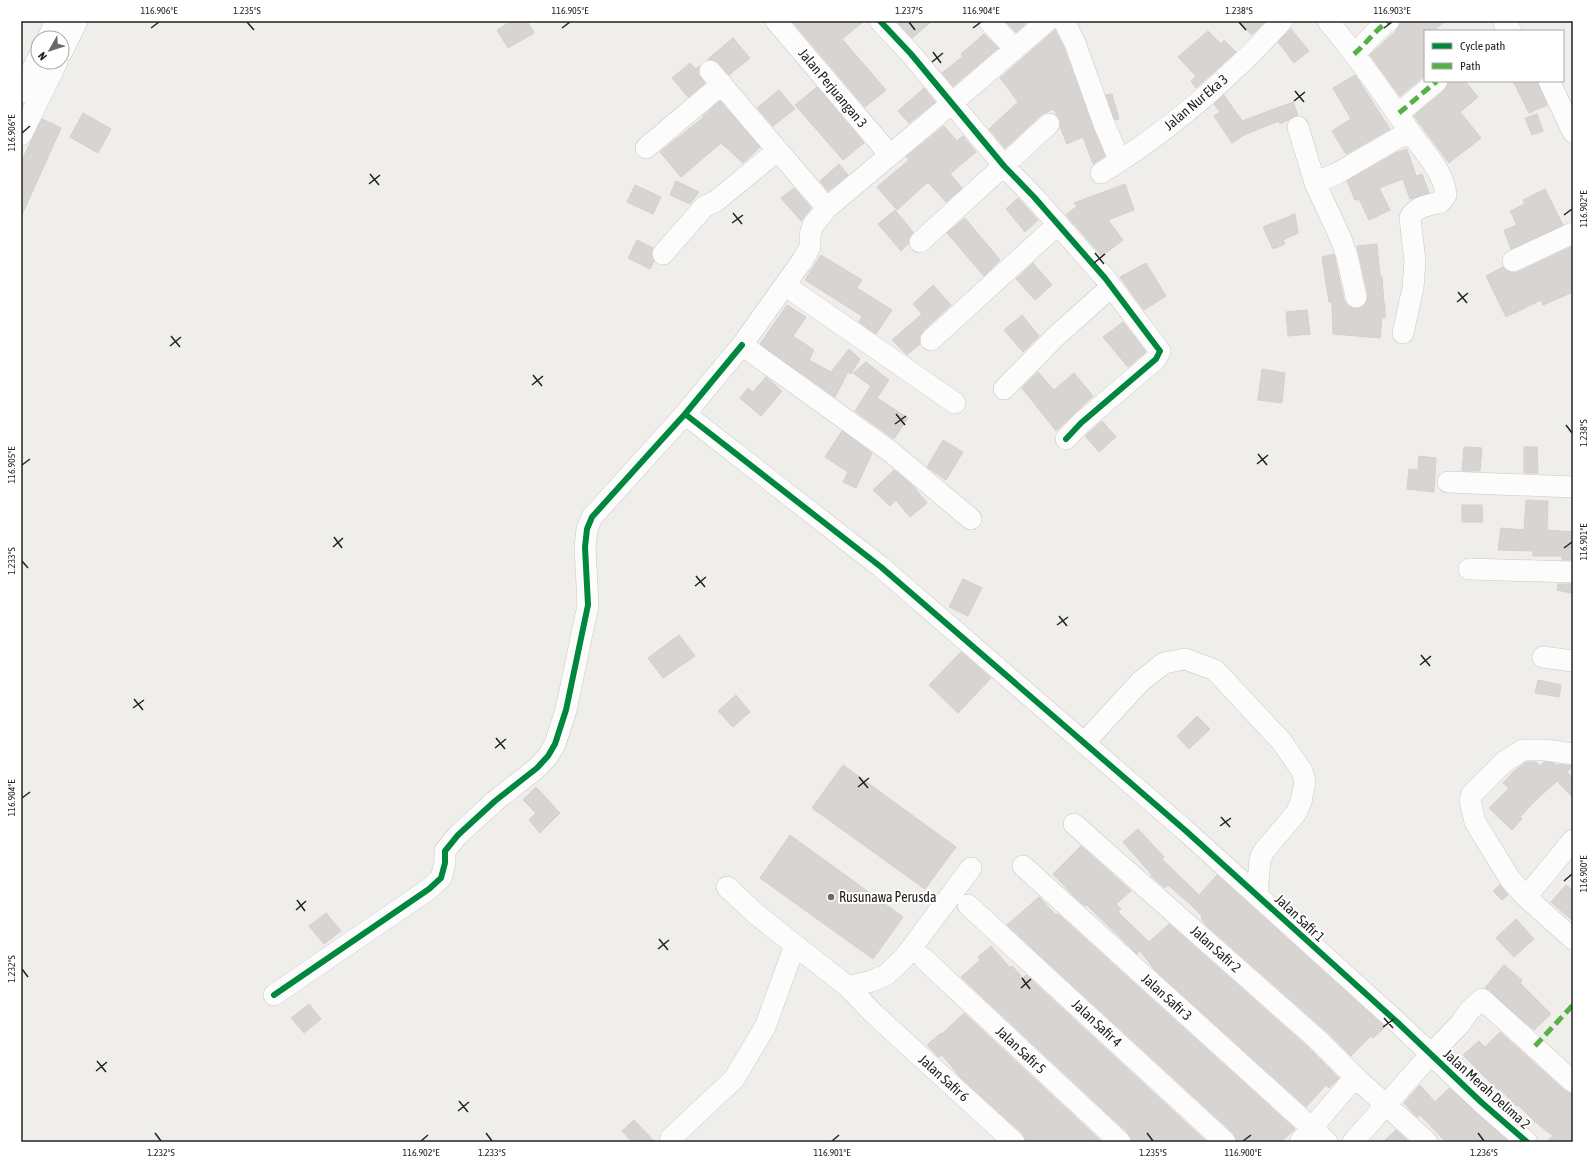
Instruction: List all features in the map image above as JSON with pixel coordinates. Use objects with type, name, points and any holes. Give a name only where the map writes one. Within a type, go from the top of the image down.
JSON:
[{"type":"street","points":[[70,35],[77,21]]},
{"type":"street","name":"Jalan Perjuangan 3","points":[[776,21],[890,155]]},
{"type":"street","points":[[880,21],[952,103],[1004,166],[1034,197],[1125,303],[1160,351],[1160,355],[1082,422],[1066,439]]},
{"type":"street","points":[[989,21],[1015,49]]},
{"type":"street","points":[[274,996],[350,941],[430,889],[441,878],[445,863],[445,851],[458,835],[495,801],[537,768],[548,756],[558,737],[566,710],[588,605],[585,547],[587,529],[592,517],[685,414],[742,345],[786,286],[810,247],[810,235],[813,224],[827,208],[1047,21]]},
{"type":"street","points":[[1064,21],[1075,43],[1104,124],[1120,161]]},
{"type":"street","name":"Jalan Nur Eka 3","points":[[1101,173],[1120,161],[1181,115],[1247,59],[1282,21]]},
{"type":"street","points":[[1328,21],[1399,113],[1445,185],[1446,195],[1441,202],[1419,208],[1412,212],[1410,218],[1415,261],[1404,332]]},
{"type":"street","points":[[1354,54],[1369,41],[1383,24],[1389,21]]},
{"type":"street","points":[[21,93],[32,70]]},
{"type":"street","points":[[21,135],[53,70]]},
{"type":"street","points":[[646,148],[716,78],[827,208]]},
{"type":"street","points":[[1399,113],[1436,82]]},
{"type":"street","points":[[1549,82],[1573,132]]},
{"type":"street","points":[[920,242],[1049,124]]},
{"type":"street","points":[[1298,127],[1315,183],[1348,256],[1356,297]]},
{"type":"street","points":[[1315,183],[1336,174],[1410,131]]},
{"type":"street","points":[[663,254],[704,207],[716,201],[777,151]]},
{"type":"street","points":[[931,340],[1057,225]]},
{"type":"street","points":[[1513,261],[1573,233]]},
{"type":"street","points":[[786,286],[955,403]]},
{"type":"street","points":[[1004,389],[1055,337],[1111,287]]},
{"type":"street","points":[[742,345],[891,452],[971,519]]},
{"type":"street","name":"Jalan Safir 1","points":[[685,414],[881,567],[1257,894],[1397,1022],[1430,1055]]},
{"type":"street","points":[[1448,482],[1573,487]]},
{"type":"street","points":[[1469,569],[1573,572]]},
{"type":"street","points":[[1543,657],[1573,661]]},
{"type":"street","points":[[1084,743],[1141,681],[1164,663],[1185,658],[1215,670],[1282,742],[1302,771],[1305,781],[1301,802],[1296,813],[1264,851],[1260,859],[1257,894]]},
{"type":"street","points":[[1573,754],[1546,750],[1523,750],[1504,762],[1472,794],[1470,801],[1475,822],[1510,879],[1526,897],[1573,939]]},
{"type":"street","name":"Jalan Safir 2","points":[[1074,824],[1318,1040],[1355,1077],[1427,1142]]},
{"type":"street","points":[[1526,897],[1573,840]]},
{"type":"street","name":"Jalan Safir 3","points":[[1023,866],[1306,1135],[1328,1142]]},
{"type":"street","points":[[848,987],[872,981],[886,975],[904,958],[971,868]]},
{"type":"street","name":"Jalan Safir 6","points":[[727,887],[795,945],[848,987],[874,1014],[1014,1142]]},
{"type":"street","name":"Jalan Safir 4","points":[[968,905],[1226,1142]]},
{"type":"street","points":[[681,1140],[734,1079],[765,1027],[795,945]]},
{"type":"street","name":"Jalan Safir 5","points":[[922,958],[1120,1142]]},
{"type":"street","points":[[1353,1142],[1482,999],[1573,1082]]},
{"type":"street","name":"Jalan Merah Delima 2","points":[[1430,1055],[1528,1142]]},
{"type":"street","points":[[1306,1135],[1355,1077]]},
{"type":"building","points":[[512,21],[527,21],[534,33],[508,48],[497,30]]},
{"type":"building","points":[[792,21],[864,21],[842,39],[886,90],[865,107]]},
{"type":"building","points":[[896,21],[932,21],[912,38]]},
{"type":"building","points":[[1005,21],[1023,21],[1025,24],[1016,32]]},
{"type":"building","points":[[1237,21],[1266,21],[1252,35]]},
{"type":"building","points":[[1401,21],[1445,21],[1434,30],[1424,30],[1424,76],[1400,96],[1370,55],[1396,31]]},
{"type":"building","points":[[1291,29],[1309,51],[1294,63],[1278,42]]},
{"type":"building","points":[[1055,30],[1064,48],[1093,128],[1105,156],[1093,164],[1083,137],[1067,144],[1060,127],[1061,121],[1053,109],[1041,115],[1005,148],[989,129],[1018,102],[1000,78]]},
{"type":"building","points":[[1208,31],[1221,44],[1224,40],[1236,52],[1196,88],[1191,81],[1196,76],[1178,57]]},
{"type":"building","points":[[984,34],[998,48],[953,86],[942,73],[963,56],[961,54]]},
{"type":"building","points":[[733,38],[750,58],[729,75],[719,63],[708,59]]},
{"type":"building","points":[[690,63],[696,69],[699,66],[698,74],[705,83],[688,97],[672,78]]},
{"type":"building","points":[[1355,75],[1390,129],[1346,154],[1332,131],[1351,119],[1333,88]]},
{"type":"building","points":[[1449,82],[1466,82],[1478,97],[1460,112],[1481,138],[1449,163],[1414,116],[1445,90]]},
{"type":"building","points":[[1514,82],[1537,82],[1547,105],[1529,113]]},
{"type":"building","points":[[817,87],[864,143],[843,160],[795,105]]},
{"type":"building","points":[[924,88],[935,102],[909,123],[898,111]]},
{"type":"building","points":[[779,90],[795,109],[773,126],[757,108]]},
{"type":"building","points":[[1112,94],[1119,119],[1115,120],[1106,95]]},
{"type":"building","points":[[1224,95],[1242,121],[1293,102],[1298,115],[1280,124],[1279,121],[1244,135],[1232,143],[1214,116],[1220,112],[1214,104]]},
{"type":"building","points":[[720,101],[760,147],[743,163],[721,143],[681,177],[660,152],[704,117],[703,116]]},
{"type":"building","points":[[83,113],[111,129],[98,153],[70,137]]},
{"type":"building","points":[[1537,114],[1543,131],[1532,135],[1525,118]]},
{"type":"building","points":[[42,119],[61,128],[21,217],[21,162]]},
{"type":"building","points":[[944,126],[957,141],[963,136],[976,152],[950,174],[962,188],[946,202],[928,182],[897,210],[877,187],[909,160],[906,157]]},
{"type":"building","points":[[1407,149],[1416,176],[1422,174],[1429,193],[1410,199],[1403,179],[1379,188],[1390,210],[1369,220],[1359,199],[1355,200],[1347,181],[1396,153]]},
{"type":"building","points":[[839,164],[848,175],[828,191],[820,181]]},
{"type":"building","points":[[676,181],[699,192],[690,204],[670,195]]},
{"type":"building","points":[[1125,184],[1134,210],[1108,220],[1123,240],[1102,256],[1066,215],[1077,206],[1074,203]]},
{"type":"building","points":[[635,185],[661,197],[653,214],[627,202]]},
{"type":"building","points":[[794,188],[811,208],[801,221],[781,198]]},
{"type":"building","points":[[1545,189],[1563,225],[1511,249],[1504,230],[1517,225],[1510,211],[1525,204],[1523,200]]},
{"type":"building","points":[[1018,198],[1038,220],[1025,232],[1006,209]]},
{"type":"building","points":[[895,210],[913,232],[909,238],[908,244],[901,251],[878,224]]},
{"type":"building","points":[[1295,214],[1298,233],[1283,240],[1285,244],[1273,249],[1263,227]]},
{"type":"building","points":[[965,218],[1000,260],[984,276],[947,233]]},
{"type":"building","points":[[637,240],[653,248],[651,252],[654,261],[650,269],[628,258]]},
{"type":"building","points":[[1377,244],[1380,276],[1382,276],[1385,304],[1385,318],[1382,317],[1380,338],[1333,334],[1332,302],[1329,302],[1322,257],[1334,254],[1344,300],[1347,305],[1352,308],[1359,309],[1364,306],[1368,295],[1357,246]]},
{"type":"building","points":[[1573,246],[1573,292],[1543,305],[1541,300],[1506,317],[1486,276],[1503,267],[1512,273],[1518,272]]},
{"type":"building","points":[[821,255],[862,280],[857,288],[892,310],[876,334],[859,322],[862,316],[805,280]]},
{"type":"building","points":[[1033,263],[1052,285],[1035,300],[1016,279]]},
{"type":"building","points":[[1146,263],[1166,296],[1144,310],[1120,277]]},
{"type":"building","points":[[933,285],[951,305],[923,331],[919,337],[920,344],[907,355],[892,340],[922,314],[913,304]]},
{"type":"building","points":[[787,305],[806,317],[793,336],[814,350],[809,360],[831,372],[849,349],[860,359],[851,374],[848,372],[835,397],[760,344]]},
{"type":"building","points":[[1307,310],[1310,334],[1288,336],[1286,312]]},
{"type":"building","points":[[1022,315],[1039,336],[1023,352],[1004,330]]},
{"type":"building","points":[[1123,322],[1146,352],[1128,367],[1103,337]]},
{"type":"building","points":[[866,362],[889,380],[877,398],[908,418],[894,439],[855,411],[871,386],[853,373]]},
{"type":"building","points":[[1262,369],[1285,373],[1282,403],[1258,400]]},
{"type":"building","points":[[1038,372],[1054,390],[1074,373],[1093,396],[1056,431],[1022,388]]},
{"type":"building","points":[[766,377],[782,391],[761,416],[740,398],[748,388],[753,392]]},
{"type":"building","points":[[1102,421],[1116,437],[1099,452],[1085,436]]},
{"type":"building","points":[[842,431],[872,453],[856,488],[843,482],[848,472],[825,457]]},
{"type":"building","points":[[943,440],[963,452],[946,480],[927,467]]},
{"type":"building","points":[[1464,447],[1482,448],[1480,471],[1462,471]]},
{"type":"building","points":[[1524,447],[1537,447],[1538,473],[1524,473]]},
{"type":"building","points":[[1419,456],[1436,458],[1434,492],[1407,489],[1409,469],[1418,470]]},
{"type":"building","points":[[894,470],[913,486],[927,503],[910,517],[896,500],[890,506],[873,490]]},
{"type":"building","points":[[1526,500],[1548,501],[1547,530],[1573,532],[1573,560],[1562,560],[1562,556],[1533,556],[1533,551],[1498,550],[1501,528],[1524,530]]},
{"type":"building","points":[[1462,505],[1482,505],[1483,522],[1462,522]]},
{"type":"building","points":[[963,579],[982,588],[968,616],[949,607]]},
{"type":"building","points":[[1558,584],[1572,584],[1571,593],[1557,590]]},
{"type":"building","points":[[679,635],[695,656],[663,678],[648,658]]},
{"type":"building","points":[[961,652],[991,678],[958,713],[929,685]]},
{"type":"building","points":[[1538,680],[1561,685],[1559,697],[1535,693]]},
{"type":"building","points":[[736,695],[750,712],[733,727],[718,711]]},
{"type":"building","points":[[1197,716],[1210,729],[1189,749],[1177,736]]},
{"type":"building","points":[[1526,762],[1536,762],[1540,766],[1544,762],[1554,763],[1556,766],[1558,764],[1573,766],[1567,772],[1573,778],[1573,798],[1557,781],[1520,817],[1522,819],[1512,830],[1489,808],[1509,788],[1503,783],[1513,772]]},
{"type":"building","name":"Rusunawa Perusda","points":[[843,765],[956,847],[925,889],[812,808]]},
{"type":"building","points":[[536,787],[560,813],[540,833],[529,820],[536,813],[523,800]]},
{"type":"building","points":[[1138,829],[1164,857],[1162,859],[1199,895],[1217,875],[1385,1027],[1373,1038],[1371,1036],[1351,1056],[1326,1031],[1206,925],[1201,918],[1202,916],[1191,905],[1168,885],[1165,888],[1151,876],[1152,875],[1123,842]]},
{"type":"building","name":"Rusunawa Perusda","points":[[790,835],[903,917],[873,959],[760,878]]},
{"type":"building","points":[[1081,846],[1131,891],[1116,904],[1121,909],[1118,912],[1149,942],[1169,924],[1310,1049],[1339,1078],[1329,1088],[1326,1085],[1306,1107],[1155,970],[1140,951],[1137,954],[1087,905],[1085,906],[1075,897],[1053,874]]},
{"type":"building","points":[[1500,885],[1508,895],[1502,900],[1493,891]]},
{"type":"building","points":[[1566,885],[1573,891],[1573,921],[1551,902]]},
{"type":"building","points":[[1039,897],[1056,915],[1058,914],[1295,1129],[1281,1142],[1237,1142],[1233,1133],[1007,925]]},
{"type":"building","points":[[326,913],[341,931],[324,944],[309,926]]},
{"type":"building","points":[[1516,919],[1534,939],[1514,957],[1496,938]]},
{"type":"building","points":[[991,946],[1010,968],[1012,966],[1023,978],[1026,975],[1207,1142],[1132,1142],[1128,1133],[961,977],[980,960],[978,957]]},
{"type":"building","points":[[1504,965],[1522,980],[1520,983],[1551,1014],[1534,1030],[1485,988]]},
{"type":"building","points":[[309,1004],[321,1019],[304,1033],[291,1018]]},
{"type":"building","points":[[964,1013],[1102,1142],[1026,1142],[1022,1133],[961,1078],[942,1055],[939,1057],[927,1045],[941,1033],[942,1034]]},
{"type":"building","points":[[1500,1032],[1565,1091],[1573,1094],[1573,1142],[1546,1142],[1553,1136],[1534,1121],[1518,1105],[1516,1106],[1499,1088],[1498,1090],[1463,1055],[1479,1041],[1485,1047]]},
{"type":"building","points":[[1420,1085],[1435,1102],[1449,1088],[1509,1142],[1446,1142],[1420,1115],[1417,1117],[1404,1103]]},
{"type":"building","points":[[634,1120],[655,1142],[632,1142],[622,1131]]},
{"type":"building","points":[[1396,1130],[1409,1142],[1383,1142]]},
{"type":"marked path","points":[[1354,54],[1389,21]]},
{"type":"marked path","points":[[1399,113],[1436,82]]},
{"type":"marked path","points":[[1535,1046],[1573,1005]]},
{"type":"cycle path","points":[[880,21],[911,54],[1004,166],[1034,197],[1105,278],[1160,351],[1156,359],[1081,423],[1066,439]]},
{"type":"cycle path","points":[[742,345],[685,414],[881,567],[1186,831],[1397,1022],[1481,1102],[1527,1142]]},
{"type":"cycle path","points":[[274,995],[429,889],[441,878],[445,863],[445,851],[458,835],[495,801],[537,768],[548,756],[555,744],[566,710],[588,605],[585,547],[587,529],[592,517],[685,414]]},
{"type":"place","name":"Rusunawa Perusda","points":[[831,897]]}]
